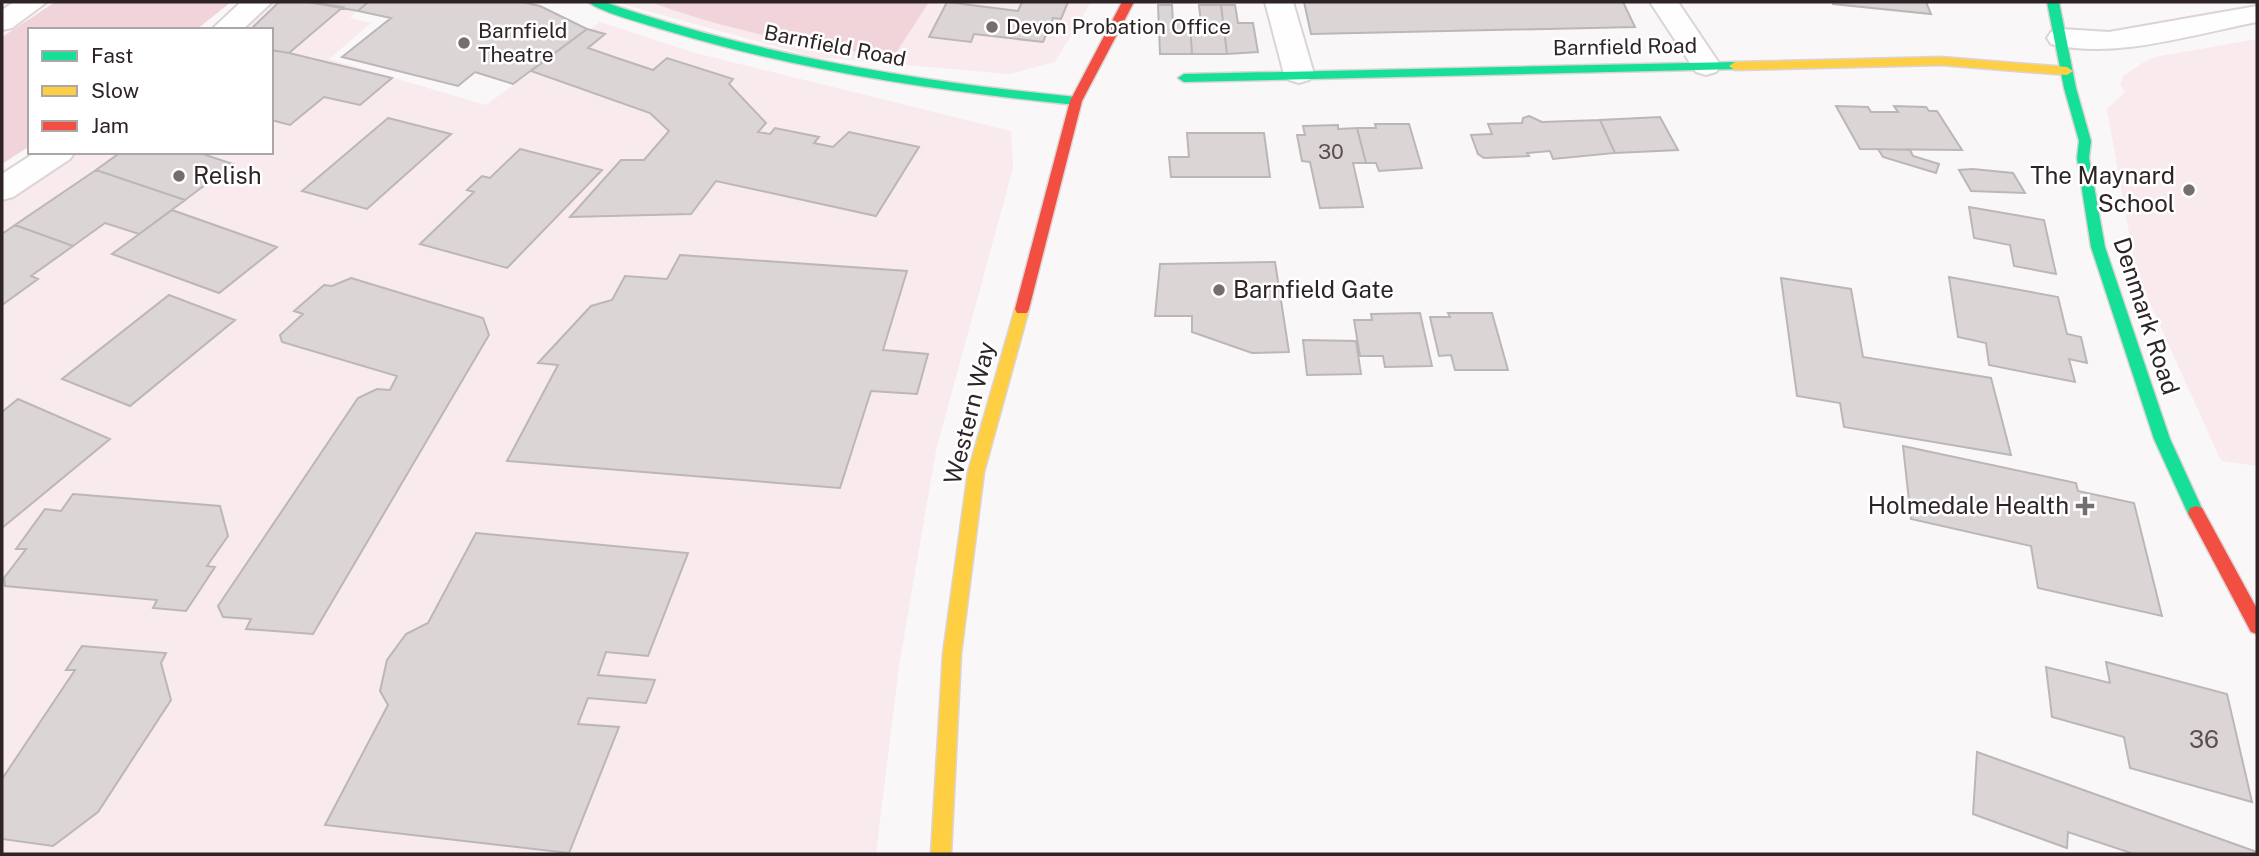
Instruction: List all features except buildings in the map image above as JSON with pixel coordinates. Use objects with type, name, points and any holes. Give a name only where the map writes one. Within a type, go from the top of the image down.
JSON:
[{"type":"street","points":[[2,22],[33,2]]},
{"type":"street","points":[[227,28],[258,2]]},
{"type":"street","name":"Barnfield Road","points":[[594,2],[654,27],[814,66],[968,90],[1076,101]]},
{"type":"street","name":"Western Way","points":[[941,854],[952,653],[976,472],[1008,352],[1029,286],[1076,101],[1128,2]]},
{"type":"street","points":[[1279,2],[1300,75]]},
{"type":"street","points":[[1664,2],[1706,66]]},
{"type":"street","name":"Denmark Road","points":[[2053,2],[2085,141],[2083,158],[2098,247],[2162,439],[2204,532],[2257,625]]},
{"type":"street","points":[[2061,38],[2109,41],[2257,14]]},
{"type":"street","name":"Barnfield Road","points":[[1184,78],[1941,61],[2067,71]]},
{"type":"street","points":[[2,189],[56,154]]},
{"type":"shaded area","points":[[55,2],[231,2],[198,28],[28,28],[28,147],[2,164],[2,37]]},
{"type":"shaded area","points":[[271,2],[367,2],[350,18],[371,23],[329,59],[486,105],[600,22],[695,53],[1011,131],[1013,168],[936,450],[899,666],[876,854],[2,854],[2,202],[75,154],[273,154],[273,28],[242,28]]},
{"type":"shaded area","points":[[615,2],[1091,2],[1055,62],[1009,74],[815,57]]},
{"type":"shaded area","points":[[650,2],[929,2],[894,56],[831,48],[770,36]]},
{"type":"shaded area","name":"The Maynard School","points":[[2257,39],[2257,466],[2221,461],[2136,272],[2107,109],[2125,92],[2120,84],[2123,76],[2144,62],[2155,57]]},
{"type":"traffic: fast","points":[[594,2],[712,40],[831,68],[953,88],[1076,101]]},
{"type":"traffic: fast","points":[[2053,2],[2070,88],[2085,141],[2083,158],[2098,247],[2162,439],[2196,513]]},
{"type":"traffic: fast","points":[[1184,78],[1735,66]]},
{"type":"traffic: slow","points":[[1735,66],[1941,61],[2067,71]]},
{"type":"traffic: slow","points":[[941,854],[952,654],[976,472],[1022,309]]},
{"type":"traffic: jam","points":[[1022,309],[1076,101],[1128,2]]},
{"type":"traffic: jam","points":[[2196,513],[2257,626]]},
{"type":"place","name":"Devon Probation Office","points":[[992,27]]},
{"type":"place","name":"Barnfield Theatre","points":[[464,43]]},
{"type":"place","name":"Relish","points":[[179,176]]},
{"type":"place","name":"The Maynard School","points":[[2189,190]]},
{"type":"place","name":"Barnfield Gate","points":[[1219,290]]},
{"type":"place","name":"Holmedale Health","points":[[2085,506]]}]
